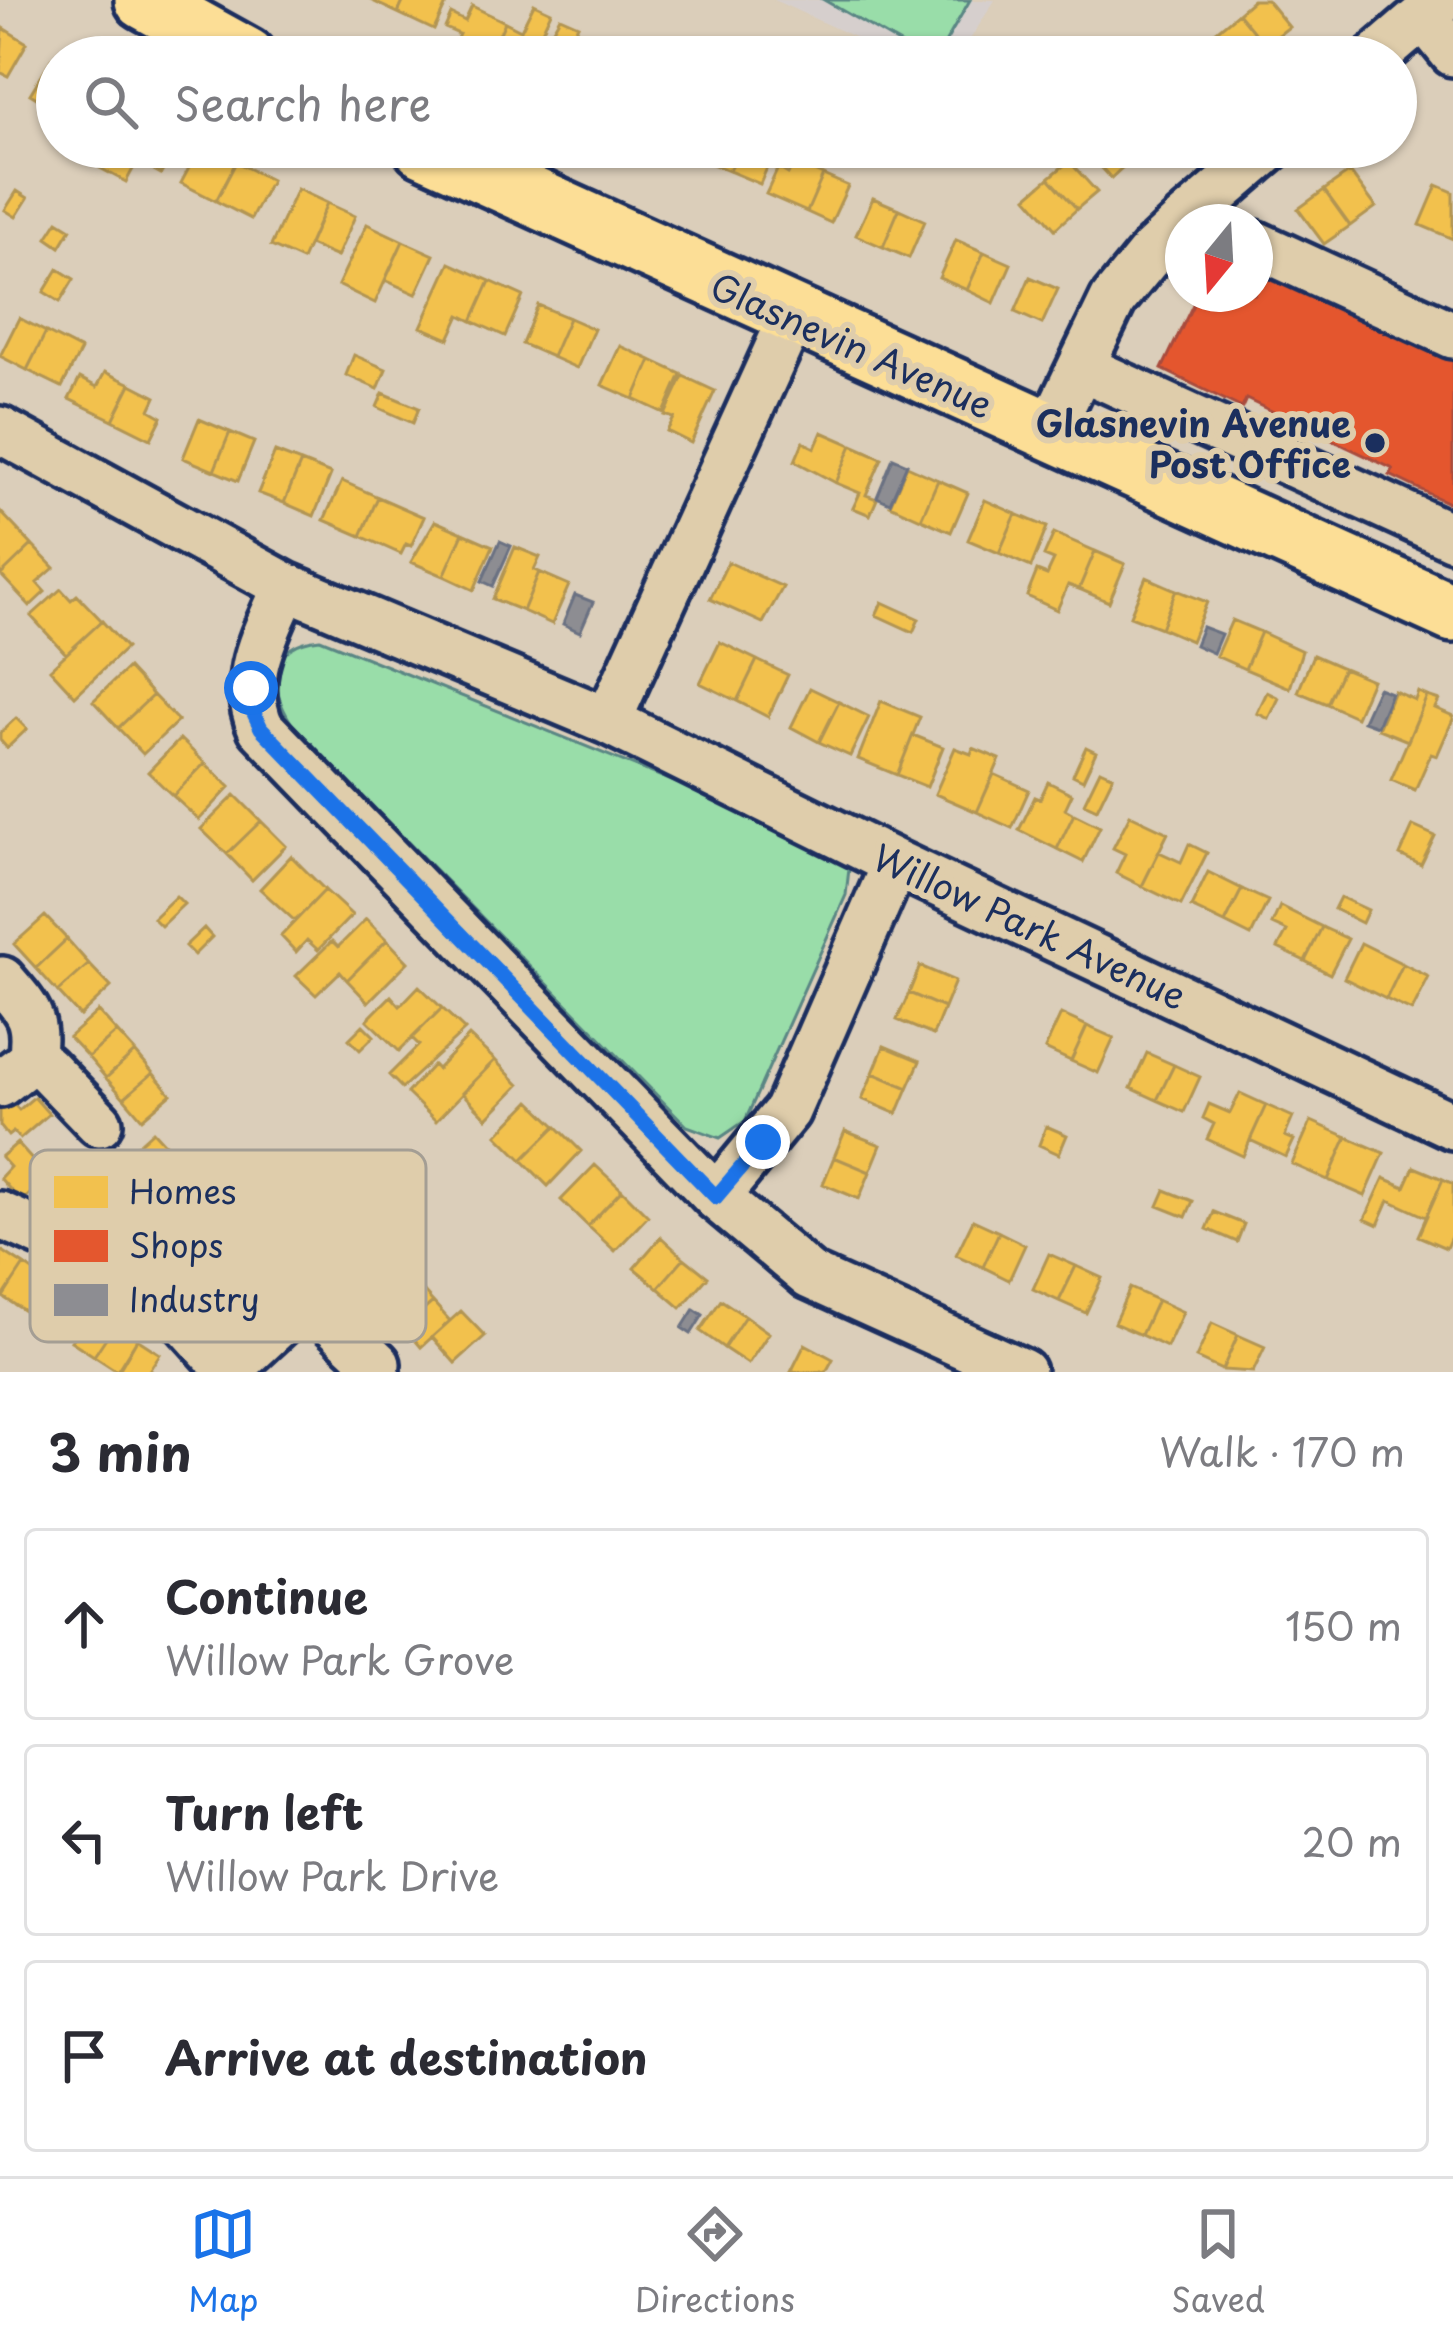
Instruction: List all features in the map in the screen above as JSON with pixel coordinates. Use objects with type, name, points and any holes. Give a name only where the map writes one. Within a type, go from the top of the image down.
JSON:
[{"type":"main road","points":[[144,0],[209,36]]},
{"type":"main road","name":"Glasnevin Avenue","points":[[469,168],[1049,433],[1450,602]]},
{"type":"street","points":[[1400,36],[1433,8],[1453,52]]},
{"type":"street","points":[[1209,204],[1248,168]]},
{"type":"street","points":[[1049,433],[1113,301],[1165,242]]},
{"type":"street","points":[[1273,252],[1453,335]]},
{"type":"street","points":[[608,721],[792,317]]},
{"type":"street","points":[[1081,367],[1453,537]]},
{"type":"street","name":"Willow Park Avenue","points":[[0,430],[286,586],[608,721],[895,863],[1453,1126]]},
{"type":"street","points":[[1283,535],[1314,473]]},
{"type":"street","points":[[286,586],[252,670],[251,707],[261,728],[716,1197],[810,1276],[1022,1372]]},
{"type":"street","points":[[716,1197],[787,1111],[895,863]]},
{"type":"street","points":[[2,980],[28,1010],[35,1035],[15,1072]]},
{"type":"street","points":[[15,1072],[45,1067],[99,1123]]},
{"type":"street","points":[[0,1215],[30,1226]]},
{"type":"street","points":[[203,1342],[228,1370],[259,1342]]},
{"type":"street","points":[[354,1342],[377,1364]]},
{"type":"shaded area","points":[[774,0],[995,0],[972,36],[852,36]]},
{"type":"green space","points":[[824,0],[970,0],[949,36],[887,36]]},
{"type":"green space","points":[[320,639],[823,842],[849,869],[846,895],[745,1121],[720,1138],[687,1126],[292,724],[279,696],[277,670],[290,649]]},
{"type":"building: Homes","points":[[370,0],[404,0],[398,13]]},
{"type":"building: Homes","points":[[404,0],[448,0],[434,30],[398,13]]},
{"type":"building: Homes","points":[[1253,0],[1267,0],[1289,27],[1278,36],[1257,36],[1238,13]]},
{"type":"building: Homes","points":[[534,4],[551,12],[540,36],[499,36],[505,22],[521,30]]},
{"type":"building: Homes","points":[[472,6],[505,22],[499,36],[458,36],[445,28],[451,14],[465,21]]},
{"type":"building: Homes","points":[[1238,13],[1257,36],[1217,36],[1214,33]]},
{"type":"building: Homes","points":[[560,17],[578,25],[572,36],[549,36]]},
{"type":"building: Homes","points":[[3,28],[27,43],[8,76],[0,72]]},
{"type":"building: Homes","points":[[100,168],[134,168],[126,182]]},
{"type":"building: Homes","points":[[189,168],[233,168],[216,201],[181,183]]},
{"type":"building: Homes","points":[[233,168],[248,168],[271,180],[251,219],[216,201]]},
{"type":"building: Homes","points":[[730,168],[767,168],[760,184]]},
{"type":"building: Homes","points":[[778,168],[788,174],[791,168],[807,168],[823,175],[807,212],[766,194]]},
{"type":"building: Homes","points":[[1061,168],[1075,168],[1097,192],[1077,209],[1049,178]]},
{"type":"building: Homes","points":[[1102,168],[1122,168],[1111,178]]},
{"type":"building: Homes","points":[[1350,172],[1376,207],[1350,226],[1324,190]]},
{"type":"building: Homes","points":[[823,175],[848,186],[831,223],[807,212]]},
{"type":"building: Homes","points":[[1049,178],[1077,209],[1055,229],[1027,197]]},
{"type":"building: Homes","points":[[1437,185],[1453,192],[1453,239],[1420,225]]},
{"type":"building: Homes","points":[[297,189],[327,203],[302,260],[271,246]]},
{"type":"building: Homes","points":[[1324,190],[1350,226],[1324,244],[1298,209]]},
{"type":"building: Homes","points":[[17,191],[28,198],[16,217],[5,210]]},
{"type":"building: Homes","points":[[873,198],[899,209],[883,247],[856,235]]},
{"type":"building: Homes","points":[[327,203],[355,216],[337,257],[309,245]]},
{"type":"building: Homes","points":[[899,209],[925,221],[909,258],[883,247]]},
{"type":"building: Homes","points":[[58,221],[71,229],[60,247],[47,238]]},
{"type":"building: Homes","points":[[367,224],[403,241],[375,303],[338,285]]},
{"type":"building: Homes","points":[[956,240],[984,252],[967,290],[939,278]]},
{"type":"building: Homes","points":[[403,241],[434,255],[416,294],[385,280]]},
{"type":"building: Homes","points":[[984,252],[1011,264],[994,303],[967,290]]},
{"type":"building: Homes","points":[[450,263],[490,281],[472,321],[460,315],[449,339],[421,327]]},
{"type":"building: Homes","points":[[58,269],[74,279],[60,302],[44,292]]},
{"type":"building: Homes","points":[[1030,277],[1058,289],[1042,324],[1015,312]]},
{"type":"building: Homes","points":[[490,281],[523,296],[505,336],[472,321]]},
{"type":"building: Homes","points":[[538,305],[569,318],[552,357],[522,344]]},
{"type":"building: Homes","points":[[19,318],[46,332],[27,370],[0,356]]},
{"type":"building: Homes","points":[[569,318],[594,329],[577,368],[552,357]]},
{"type":"building: Homes","points":[[46,332],[81,350],[62,387],[27,370]]},
{"type":"building: Homes","points":[[620,346],[651,360],[634,399],[602,385]]},
{"type":"building: Homes","points":[[354,355],[386,369],[378,389],[346,375]]},
{"type":"building: Homes","points":[[651,360],[681,374],[664,413],[634,399]]},
{"type":"building: Homes","points":[[105,372],[131,384],[113,420],[69,399],[80,378],[97,387]]},
{"type":"building: Homes","points":[[683,376],[715,391],[691,443],[667,431],[674,418],[665,415]]},
{"type":"building: Homes","points":[[131,384],[156,397],[150,410],[162,417],[151,439],[113,420]]},
{"type":"building: Homes","points":[[383,393],[419,408],[413,423],[377,407]]},
{"type":"building: Homes","points":[[199,419],[230,432],[214,471],[183,458]]},
{"type":"building: Homes","points":[[230,432],[254,442],[238,481],[214,471]]},
{"type":"building: Homes","points":[[822,432],[852,445],[836,483],[795,461],[803,442],[815,448]]},
{"type":"building: Homes","points":[[852,445],[882,458],[866,495],[877,499],[870,515],[853,508],[860,493],[836,483]]},
{"type":"building: Homes","points":[[275,452],[301,462],[284,503],[258,493]]},
{"type":"building: Homes","points":[[301,462],[331,474],[314,516],[284,503]]},
{"type":"building: Homes","points":[[907,466],[938,480],[921,519],[890,505]]},
{"type":"building: Homes","points":[[938,480],[968,493],[951,532],[921,519]]},
{"type":"building: Homes","points":[[342,481],[378,497],[361,536],[324,520]]},
{"type":"building: Homes","points":[[378,497],[424,517],[411,546],[406,544],[401,554],[361,536]]},
{"type":"building: Homes","points":[[985,500],[1016,514],[999,553],[968,540]]},
{"type":"building: Homes","points":[[0,511],[32,545],[1,575],[0,574]]},
{"type":"building: Homes","points":[[1016,514],[1047,527],[1031,567],[999,553]]},
{"type":"building: Homes","points":[[435,521],[463,533],[444,576],[411,562]]},
{"type":"building: Homes","points":[[463,533],[493,546],[474,590],[444,576]]},
{"type":"building: Homes","points":[[1054,533],[1095,551],[1079,589],[1068,585],[1057,610],[1027,596],[1037,571],[1047,575],[1054,560],[1044,556]]},
{"type":"building: Homes","points":[[32,545],[54,568],[37,583],[45,592],[30,606],[1,575]]},
{"type":"building: Homes","points":[[515,547],[540,557],[523,611],[493,599]]},
{"type":"building: Homes","points":[[1095,551],[1125,564],[1109,602],[1079,589]]},
{"type":"building: Homes","points":[[728,562],[783,587],[763,623],[710,599]]},
{"type":"building: Homes","points":[[539,572],[569,585],[552,624],[523,611]]},
{"type":"building: Homes","points":[[1146,577],[1176,590],[1161,628],[1130,616]]},
{"type":"building: Homes","points":[[61,589],[71,600],[77,595],[102,621],[66,654],[31,616]]},
{"type":"building: Homes","points":[[1176,590],[1207,602],[1191,641],[1161,628]]},
{"type":"building: Homes","points":[[882,602],[919,619],[913,632],[876,615]]},
{"type":"building: Homes","points":[[1232,620],[1261,632],[1245,669],[1216,656]]},
{"type":"building: Homes","points":[[102,621],[126,648],[75,696],[50,669]]},
{"type":"building: Homes","points":[[1261,632],[1302,651],[1290,688],[1245,669]]},
{"type":"building: Homes","points":[[720,642],[757,660],[737,701],[700,683]]},
{"type":"building: Homes","points":[[1313,655],[1343,668],[1327,704],[1298,692]]},
{"type":"building: Homes","points":[[757,660],[788,675],[768,717],[737,701]]},
{"type":"building: Homes","points":[[128,668],[153,695],[118,728],[93,701]]},
{"type":"building: Homes","points":[[1343,668],[1372,680],[1356,717],[1327,704]]},
{"type":"building: Homes","points":[[810,688],[839,702],[819,742],[791,727]]},
{"type":"building: Homes","points":[[1394,691],[1415,700],[1418,692],[1427,696],[1408,741],[1378,729]]},
{"type":"building: Homes","points":[[1267,692],[1279,698],[1269,719],[1257,713]]},
{"type":"building: Homes","points":[[153,695],[178,721],[143,754],[118,728]]},
{"type":"building: Homes","points":[[1427,696],[1439,700],[1435,708],[1453,719],[1415,790],[1391,780]]},
{"type":"building: Homes","points":[[881,701],[920,717],[897,775],[858,759]]},
{"type":"building: Homes","points":[[839,702],[869,717],[850,756],[819,742]]},
{"type":"building: Homes","points":[[16,718],[27,729],[7,748],[0,733]]},
{"type":"building: Homes","points":[[913,735],[943,747],[927,787],[897,775]]},
{"type":"building: Homes","points":[[180,739],[205,763],[173,796],[148,772]]},
{"type":"building: Homes","points":[[1086,747],[1096,752],[1083,780],[1073,775]]},
{"type":"building: Homes","points":[[955,748],[971,754],[973,748],[1000,759],[977,812],[935,794]]},
{"type":"building: Homes","points":[[205,763],[230,787],[199,820],[173,796]]},
{"type":"building: Homes","points":[[1100,770],[1113,776],[1097,809],[1084,803]]},
{"type":"building: Homes","points":[[994,774],[1029,790],[1012,828],[977,812]]},
{"type":"building: Homes","points":[[1048,782],[1072,794],[1065,809],[1074,814],[1057,849],[1019,830]]},
{"type":"building: Homes","points":[[235,795],[261,821],[227,854],[201,829]]},
{"type":"building: Homes","points":[[1074,814],[1100,827],[1083,862],[1057,849]]},
{"type":"building: Homes","points":[[1130,815],[1168,833],[1142,886],[1116,873],[1125,854],[1113,848]]},
{"type":"building: Homes","points":[[261,821],[286,846],[252,880],[227,854]]},
{"type":"building: Homes","points":[[1413,826],[1435,836],[1421,865],[1400,855]]},
{"type":"building: Homes","points":[[1189,844],[1207,853],[1181,905],[1142,886],[1159,852],[1181,862]]},
{"type":"building: Homes","points":[[291,856],[325,890],[295,921],[260,889]]},
{"type":"building: Homes","points":[[1208,872],[1242,889],[1225,923],[1191,907]]},
{"type":"building: Homes","points":[[1242,889],[1268,901],[1251,936],[1225,923]]},
{"type":"building: Homes","points":[[325,890],[352,915],[318,950],[307,940],[296,952],[281,936]]},
{"type":"building: Homes","points":[[176,896],[184,904],[161,926],[153,918]]},
{"type":"building: Homes","points":[[1340,897],[1368,910],[1362,923],[1334,909]]},
{"type":"building: Homes","points":[[1280,906],[1322,927],[1305,961],[1278,948],[1287,931],[1272,924]]},
{"type":"building: Homes","points":[[45,916],[67,939],[36,968],[14,944]]},
{"type":"building: Homes","points":[[366,919],[387,940],[347,980],[340,972],[316,995],[296,976],[332,941],[338,947]]},
{"type":"building: Homes","points":[[1322,927],[1348,939],[1330,974],[1305,961]]},
{"type":"building: Homes","points":[[204,928],[212,937],[194,955],[185,946]]},
{"type":"building: Homes","points":[[67,939],[89,964],[58,992],[36,968]]},
{"type":"building: Homes","points":[[387,940],[408,962],[368,1002],[347,980]]},
{"type":"building: Homes","points":[[1361,943],[1403,964],[1386,999],[1344,978]]},
{"type":"building: Homes","points":[[89,964],[111,987],[80,1016],[58,992]]},
{"type":"building: Homes","points":[[1403,964],[1429,977],[1412,1011],[1386,999]]},
{"type":"building: Homes","points":[[920,966],[955,981],[944,1008],[909,993]]},
{"type":"building: Homes","points":[[419,986],[442,1008],[399,1051],[367,1020],[391,996],[400,1006]]},
{"type":"building: Homes","points":[[909,993],[944,1008],[933,1035],[897,1020]]},
{"type":"building: Homes","points":[[442,1008],[465,1030],[402,1088],[389,1075],[419,1045],[412,1038]]},
{"type":"building: Homes","points":[[98,1011],[117,1032],[88,1057],[69,1037]]},
{"type":"building: Homes","points":[[1061,1014],[1087,1026],[1071,1061],[1045,1049]]},
{"type":"building: Homes","points":[[363,1025],[374,1036],[360,1050],[349,1039]]},
{"type":"building: Homes","points":[[1087,1026],[1114,1038],[1098,1073],[1071,1061]]},
{"type":"building: Homes","points":[[117,1032],[135,1052],[106,1078],[88,1057]]},
{"type":"building: Homes","points":[[469,1036],[495,1060],[436,1121],[407,1093]]},
{"type":"building: Homes","points":[[884,1046],[920,1061],[908,1088],[873,1073]]},
{"type":"building: Homes","points":[[135,1052],[153,1073],[124,1098],[106,1078]]},
{"type":"building: Homes","points":[[1147,1053],[1174,1065],[1157,1100],[1131,1088]]},
{"type":"building: Homes","points":[[495,1060],[519,1085],[487,1118],[462,1093]]},
{"type":"building: Homes","points":[[1174,1065],[1200,1077],[1184,1112],[1157,1100]]},
{"type":"building: Homes","points":[[153,1073],[171,1094],[142,1119],[124,1098]]},
{"type":"building: Homes","points":[[873,1073],[908,1088],[897,1114],[862,1099]]},
{"type":"building: Homes","points":[[1240,1093],[1266,1105],[1243,1156],[1207,1139],[1214,1124],[1203,1118],[1209,1104],[1230,1113]]},
{"type":"building: Homes","points":[[34,1097],[49,1114],[20,1139],[13,1132],[8,1136],[0,1126],[0,1106],[9,1099],[19,1110]]},
{"type":"building: Homes","points":[[530,1101],[556,1126],[522,1160],[497,1135]]},
{"type":"building: Homes","points":[[1266,1105],[1293,1117],[1285,1136],[1294,1140],[1286,1157],[1250,1140]]},
{"type":"building: Homes","points":[[1311,1121],[1347,1137],[1328,1180],[1292,1164]]},
{"type":"building: Homes","points":[[556,1126],[581,1151],[548,1186],[522,1160]]},
{"type":"building: Homes","points":[[1046,1126],[1067,1135],[1059,1154],[1039,1145]]},
{"type":"building: Homes","points":[[153,1131],[170,1150],[132,1150]]},
{"type":"building: Homes","points":[[845,1131],[881,1145],[870,1172],[834,1157]]},
{"type":"building: Homes","points":[[1347,1137],[1384,1153],[1365,1196],[1328,1180]]},
{"type":"building: Homes","points":[[17,1143],[30,1158],[30,1194],[21,1202],[0,1178],[10,1167],[1,1157]]},
{"type":"building: Homes","points":[[834,1157],[870,1172],[859,1199],[823,1184]]},
{"type":"building: Homes","points":[[595,1165],[622,1190],[588,1226],[561,1200]]},
{"type":"building: Homes","points":[[1414,1167],[1443,1179],[1426,1217],[1389,1200],[1378,1225],[1365,1219],[1384,1178],[1405,1187]]},
{"type":"building: Homes","points":[[1443,1179],[1453,1184],[1453,1232],[1446,1248],[1418,1236]]},
{"type":"building: Homes","points":[[622,1190],[648,1216],[615,1251],[588,1226]]},
{"type":"building: Homes","points":[[1165,1190],[1193,1201],[1186,1217],[1158,1206]]},
{"type":"building: Homes","points":[[1214,1212],[1244,1224],[1237,1242],[1207,1229]]},
{"type":"building: Homes","points":[[973,1220],[999,1232],[983,1267],[956,1255]]},
{"type":"building: Homes","points":[[999,1232],[1025,1245],[1009,1280],[983,1267]]},
{"type":"building: Homes","points":[[661,1237],[684,1258],[658,1288],[634,1268]]},
{"type":"building: Homes","points":[[1,1250],[24,1265],[3,1297],[0,1295]]},
{"type":"building: Homes","points":[[1049,1254],[1076,1266],[1059,1301],[1033,1289]]},
{"type":"building: Homes","points":[[684,1258],[708,1277],[681,1308],[658,1288]]},
{"type":"building: Homes","points":[[24,1265],[30,1269],[26,1312],[3,1297]]},
{"type":"building: Homes","points":[[1076,1266],[1102,1278],[1086,1313],[1059,1301]]},
{"type":"building: Homes","points":[[1130,1288],[1157,1300],[1141,1335],[1114,1323]]},
{"type":"building: Homes","points":[[721,1300],[745,1316],[724,1348],[700,1331]]},
{"type":"building: Homes","points":[[1157,1300],[1183,1312],[1167,1347],[1141,1335]]},
{"type":"building: Homes","points":[[433,1302],[450,1321],[421,1347],[417,1342],[426,1342],[426,1308]]},
{"type":"building: Homes","points":[[461,1311],[485,1336],[455,1363],[432,1337]]},
{"type":"building: Homes","points":[[745,1316],[769,1333],[748,1364],[724,1348]]},
{"type":"building: Homes","points":[[1212,1323],[1238,1335],[1222,1370],[1196,1358]]},
{"type":"building: Homes","points":[[1238,1335],[1265,1347],[1253,1372],[1222,1370]]},
{"type":"building: Homes","points":[[73,1342],[103,1342],[94,1356]]},
{"type":"building: Homes","points":[[103,1342],[135,1342],[117,1371],[94,1356]]},
{"type":"building: Homes","points":[[135,1342],[160,1354],[148,1372],[118,1372]]},
{"type":"building: Homes","points":[[805,1344],[833,1359],[826,1372],[791,1372]]},
{"type":"building: Shops","points":[[1273,260],[1453,346],[1453,505],[1390,475],[1393,469],[1246,399],[1242,408],[1162,369],[1189,312],[1273,312]]},
{"type":"building: Industry","points":[[893,458],[907,464],[890,503],[877,497]]},
{"type":"building: Industry","points":[[500,541],[511,546],[493,586],[482,581]]},
{"type":"building: Industry","points":[[575,595],[593,602],[580,632],[563,624]]},
{"type":"building: Industry","points":[[1202,627],[1221,634],[1213,653],[1195,645]]},
{"type":"building: Industry","points":[[1378,688],[1391,693],[1377,726],[1363,721]]},
{"type":"building: Industry","points":[[694,1309],[703,1315],[691,1334],[682,1328]]},
{"type":"place","name":"Glasnevin Avenue Post Office","points":[[1375,443]]},
{"type":"route","points":[[251,688],[251,707],[261,728],[716,1197],[763,1142]]}]
